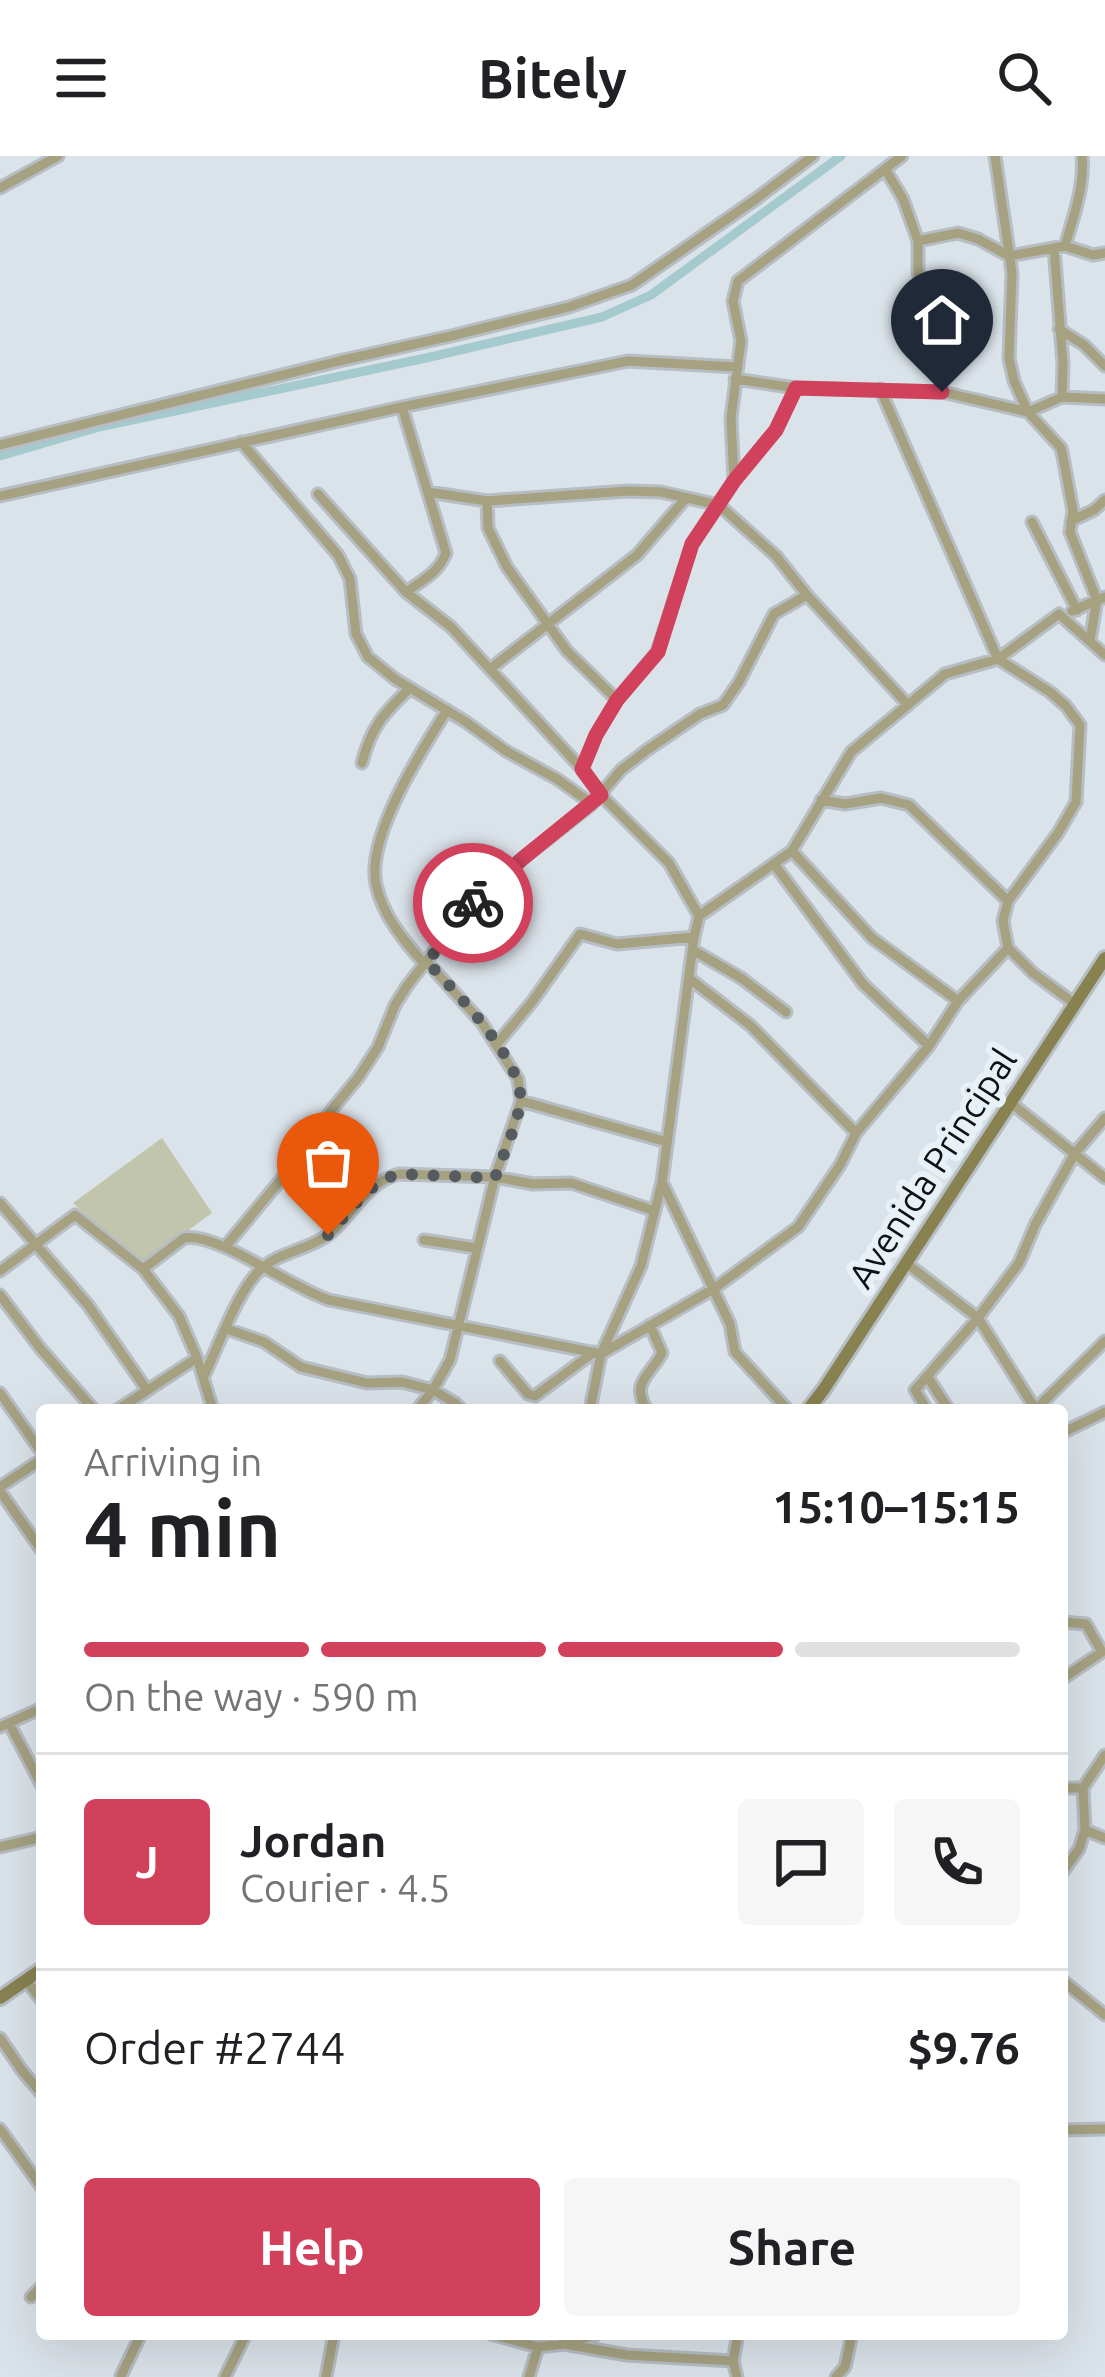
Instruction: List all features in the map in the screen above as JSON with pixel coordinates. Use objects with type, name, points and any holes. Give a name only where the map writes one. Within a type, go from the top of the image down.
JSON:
[{"type":"main road","name":"Avenida Principal","points":[[813,1404],[1103,967]]},
{"type":"main road","points":[[0,1998],[36,1973]]},
{"type":"street","points":[[0,188],[58,156]]},
{"type":"street","points":[[0,445],[451,337],[569,307],[632,285],[813,156]]},
{"type":"street","points":[[734,481],[731,418],[741,341],[733,302],[738,281],[902,156]]},
{"type":"street","points":[[995,156],[1012,273],[1010,358],[1028,412]]},
{"type":"street","points":[[1062,398],[1059,247],[1076,210],[1082,156]]},
{"type":"street","points":[[884,169],[903,200],[918,241],[918,272],[937,345],[942,392]]},
{"type":"street","points":[[918,241],[958,232],[1009,256],[1059,247],[1099,254],[1105,267]]},
{"type":"street","points":[[1059,329],[1105,366]]},
{"type":"street","points":[[0,496],[628,361],[736,373],[796,388],[942,392],[1028,412],[1060,448],[1073,511],[1070,532],[1101,598],[1090,640]]},
{"type":"street","points":[[582,769],[617,700],[658,652],[692,544],[776,430],[796,388]]},
{"type":"street","points":[[880,389],[998,659],[1058,698],[1079,723],[1076,802],[1008,901],[1003,921],[1008,948],[1075,1004]]},
{"type":"street","points":[[1028,412],[1062,398],[1105,399]]},
{"type":"street","points":[[402,407],[446,553],[433,573],[406,592]]},
{"type":"street","points":[[241,442],[338,556],[350,579],[356,634],[368,657],[592,804]]},
{"type":"street","points":[[428,491],[487,501],[662,492],[719,505],[776,556],[908,704]]},
{"type":"street","points":[[319,494],[406,592],[451,627],[601,795],[670,862],[699,916],[656,1210],[634,1286],[598,1353],[591,1404]]},
{"type":"street","points":[[490,669],[637,555],[686,498]]},
{"type":"street","points":[[1071,521],[1105,500]]},
{"type":"street","points":[[487,501],[488,528],[507,567],[567,651],[617,700]]},
{"type":"street","points":[[1032,522],[1076,610]]},
{"type":"street","points":[[224,1247],[298,1160],[358,1078],[378,1048],[395,1005],[469,907],[592,804],[621,770],[700,714],[723,705],[774,614],[807,596]]},
{"type":"street","points":[[699,916],[792,850],[851,752],[945,674],[998,659],[1059,614],[1101,598]]},
{"type":"street","points":[[1059,614],[1105,655]]},
{"type":"street","points":[[362,763],[380,718],[410,688]]},
{"type":"street","points":[[422,1404],[451,1360],[476,1248],[521,1101],[518,1079],[496,1045],[473,1012],[401,938],[375,883],[385,826],[412,766],[447,710]]},
{"type":"street","points":[[821,800],[845,804],[880,798],[909,805],[1008,901]]},
{"type":"street","points":[[792,850],[872,938],[958,1001]]},
{"type":"street","points":[[774,864],[863,984],[929,1046]]},
{"type":"street","points":[[496,1045],[580,934],[617,944],[694,937]]},
{"type":"street","points":[[500,1361],[535,1396],[598,1353],[715,1288],[798,1227],[856,1133],[929,1046],[958,1001],[1008,948]]},
{"type":"street","points":[[693,950],[786,1012]]},
{"type":"street","points":[[690,979],[751,1026],[856,1133]]},
{"type":"street","points":[[521,1101],[667,1142]]},
{"type":"street","points":[[1011,1103],[1105,1178]]},
{"type":"street","points":[[923,1404],[915,1390],[1019,1263],[1075,1153],[1105,1118]]},
{"type":"street","points":[[203,1378],[239,1299],[261,1268],[326,1236],[370,1189],[389,1176],[571,1183],[656,1210]]},
{"type":"street","points":[[662,1182],[715,1288],[730,1324],[733,1349],[783,1404]]},
{"type":"street","points":[[0,1203],[88,1305],[147,1390]]},
{"type":"street","points":[[0,1271],[75,1215],[143,1268],[177,1312],[211,1404]]},
{"type":"street","points":[[143,1268],[188,1236],[224,1247],[329,1300],[598,1353]]},
{"type":"street","points":[[424,1240],[476,1248]]},
{"type":"street","points":[[906,1263],[978,1318],[1033,1404]]},
{"type":"street","points":[[0,1295],[89,1404]]},
{"type":"street","points":[[643,1404],[640,1387],[662,1353],[650,1325]]},
{"type":"street","points":[[227,1329],[264,1342],[301,1367],[367,1383],[402,1382],[433,1390],[456,1404]]},
{"type":"street","points":[[1041,1404],[1105,1341]]},
{"type":"street","points":[[126,1404],[197,1358]]},
{"type":"street","points":[[927,1376],[945,1404]]},
{"type":"street","points":[[822,1404],[824,1389]]},
{"type":"street","points":[[0,1393],[36,1447]]},
{"type":"street","points":[[1068,1430],[1105,1412]]},
{"type":"street","points":[[36,1461],[0,1489],[36,1542]]},
{"type":"street","points":[[1068,1622],[1086,1624],[1103,1651],[1068,1675]]},
{"type":"street","points":[[36,1711],[4,1725],[36,1776]]},
{"type":"street","points":[[1068,1865],[1085,1830],[1083,1787],[1105,1756]]},
{"type":"street","points":[[1068,1788],[1083,1787]]},
{"type":"street","points":[[1085,1830],[1105,1838]]},
{"type":"street","points":[[0,1847],[36,1839]]},
{"type":"street","points":[[26,1980],[36,1993]]},
{"type":"street","points":[[1068,1986],[1105,2014]]},
{"type":"street","points":[[0,2038],[36,2087]]},
{"type":"street","points":[[0,2129],[36,2180]]},
{"type":"street","points":[[1068,2132],[1105,2129]]},
{"type":"street","points":[[31,2296],[36,2291]]},
{"type":"street","points":[[121,2376],[138,2340]]},
{"type":"street","points":[[225,2377],[243,2340]]},
{"type":"street","points":[[326,2377],[333,2340]]},
{"type":"street","points":[[513,2340],[538,2347],[560,2340]]},
{"type":"street","points":[[567,2340],[628,2355],[733,2361]]},
{"type":"street","points":[[737,2340],[733,2361],[737,2377]]},
{"type":"street","points":[[836,2377],[845,2366],[851,2340]]},
{"type":"street","points":[[529,2377],[538,2347]]},
{"type":"green space","points":[[162,1138],[212,1213],[142,1264],[73,1203]]},
{"type":"waterway","points":[[0,456],[99,427],[602,317],[651,295],[841,156]]},
{"type":"way so far","points":[[328,1235],[370,1189],[389,1176],[495,1178],[521,1101],[519,1082],[473,1012],[427,962],[473,903]]},
{"type":"route","points":[[473,903],[601,795],[582,769],[596,735],[627,685],[658,652],[692,544],[776,430],[796,388],[942,392]]}]
